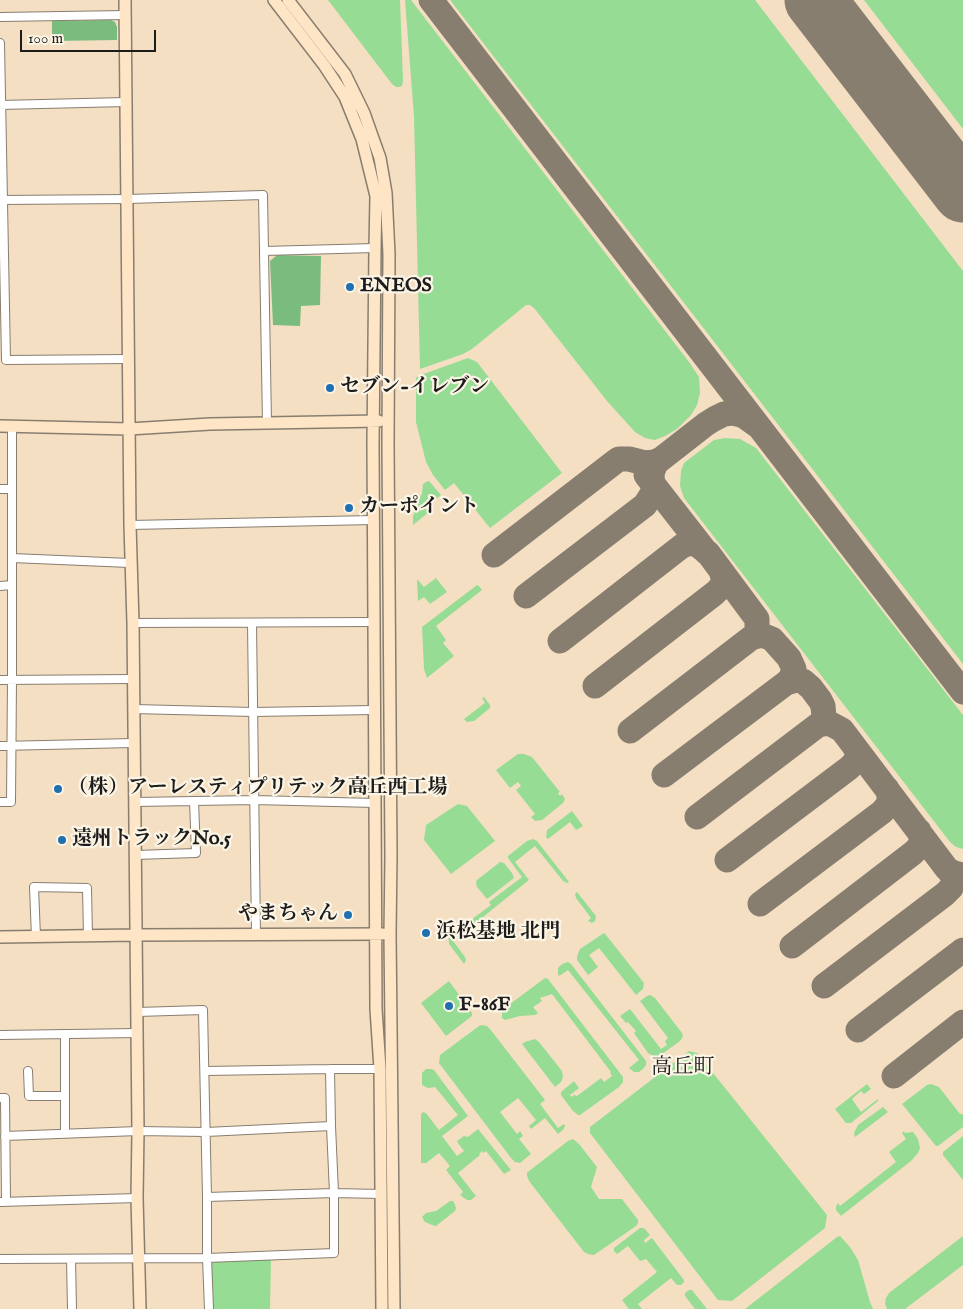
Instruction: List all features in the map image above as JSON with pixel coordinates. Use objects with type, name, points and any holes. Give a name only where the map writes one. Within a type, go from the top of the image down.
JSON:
[{"type":"street","points":[[125,0],[128,199],[128,429],[133,623],[137,1198],[140,1309]]},
{"type":"street","points":[[274,0],[324,64],[344,97],[362,138],[376,196],[373,422],[374,710],[376,1009],[380,1069],[382,1309]]},
{"type":"street","points":[[288,0],[345,74],[364,113],[380,158],[386,192],[389,254],[390,934],[394,1309]]},
{"type":"street","points":[[0,17],[125,15]]},
{"type":"street","points":[[0,43],[2,287],[6,360],[128,359]]},
{"type":"street","points":[[1,105],[126,102]]},
{"type":"street","points":[[2,200],[263,195],[267,423]]},
{"type":"street","points":[[264,251],[374,248]]},
{"type":"street","points":[[0,802],[11,802],[12,489],[6,427],[128,429],[210,424],[373,422],[388,420]]},
{"type":"street","points":[[0,489],[12,489]]},
{"type":"street","points":[[130,525],[374,520]]},
{"type":"street","points":[[12,558],[130,563]]},
{"type":"street","points":[[0,586],[12,585]]},
{"type":"street","points":[[133,623],[374,622]]},
{"type":"street","points":[[252,624],[256,935]]},
{"type":"street","points":[[0,680],[133,678]]},
{"type":"street","points":[[134,709],[253,712],[374,710]]},
{"type":"street","points":[[0,746],[133,743]]},
{"type":"street","points":[[134,802],[255,800],[375,803]]},
{"type":"street","points":[[135,855],[196,853],[194,801]]},
{"type":"street","points":[[36,937],[34,887],[87,888],[88,936]]},
{"type":"street","points":[[0,937],[390,934]]},
{"type":"street","points":[[136,1012],[203,1010],[209,1309]]},
{"type":"street","points":[[65,1034],[65,1133]]},
{"type":"street","points":[[0,1035],[136,1034]]},
{"type":"street","points":[[205,1071],[330,1068],[380,1069]]},
{"type":"street","points":[[0,1259],[207,1258],[334,1253],[330,1068]]},
{"type":"street","points":[[28,1071],[29,1096],[65,1096]]},
{"type":"street","points":[[0,1098],[5,1098],[3,1202],[137,1198]]},
{"type":"street","points":[[5,1136],[138,1131],[206,1132],[331,1126]]},
{"type":"street","points":[[207,1197],[334,1193],[381,1194]]},
{"type":"street","points":[[71,1259],[72,1309]]},
{"type":"green space","points":[[328,0],[400,0],[402,86],[396,87],[392,84]]},
{"type":"green space","points":[[405,0],[411,0],[699,377],[700,393],[697,405],[691,415],[677,429],[655,440],[645,438],[635,432],[607,401],[530,305],[526,305],[472,349],[420,369],[414,117]]},
{"type":"green space","points":[[450,0],[755,0],[963,271],[963,664]]},
{"type":"green space","points":[[864,0],[963,0],[963,129]]},
{"type":"green space","points":[[111,20],[115,22],[117,27],[117,40],[52,41],[52,21]]},
{"type":"green space","points":[[277,255],[321,256],[320,305],[301,306],[300,326],[273,325],[270,261]]},
{"type":"green space","points":[[468,358],[477,362],[562,473],[490,528],[454,483],[445,490],[433,475],[426,462],[416,422],[416,378]]},
{"type":"green space","points":[[725,438],[740,439],[756,448],[963,715],[963,849],[956,847],[950,842],[684,498],[680,486],[681,471],[684,463],[714,440]]},
{"type":"green space","points":[[429,481],[441,495],[425,508],[429,512],[413,525],[413,516],[422,493],[423,484]]},
{"type":"green space","points":[[436,578],[447,592],[430,604],[424,597],[418,601],[417,579],[424,587]]},
{"type":"green space","points":[[477,585],[482,590],[436,626],[446,640],[443,643],[454,656],[427,678],[424,669],[422,627]]},
{"type":"green space","points":[[484,697],[490,708],[474,721],[467,722],[464,719],[485,703],[482,698]]},
{"type":"green space","points":[[518,754],[532,757],[560,792],[558,793],[560,796],[562,794],[565,799],[563,803],[542,820],[535,821],[531,817],[535,814],[516,790],[521,786],[518,782],[510,788],[496,770]]},
{"type":"green space","points":[[458,804],[467,806],[495,841],[451,874],[424,840],[426,825]]},
{"type":"green space","points":[[572,811],[583,826],[576,830],[570,822],[548,839],[546,837],[547,830]]},
{"type":"green space","points":[[533,839],[537,841],[569,882],[563,881],[535,846],[515,862],[529,880],[453,941],[465,957],[464,964],[449,944],[448,931],[459,929],[491,905],[489,902],[522,877],[508,856],[527,841]]},
{"type":"green space","points":[[500,862],[504,863],[514,878],[487,899],[477,887],[476,882]]},
{"type":"green space","points":[[577,892],[596,916],[595,921],[592,923],[588,921],[591,918],[576,898],[575,894]]},
{"type":"green space","points":[[604,933],[644,983],[643,989],[636,995],[599,948],[589,955],[598,967],[588,975],[577,960],[580,949]]},
{"type":"green space","points":[[568,962],[646,1061],[646,1065],[639,1072],[634,1072],[629,1068],[639,1060],[568,970],[559,976],[558,968]]},
{"type":"green space","points":[[545,978],[548,979],[623,1077],[623,1082],[619,1087],[580,1115],[573,1111],[561,1095],[561,1092],[574,1081],[579,1088],[570,1095],[571,1097],[577,1096],[601,1078],[604,1082],[612,1076],[611,1072],[552,994],[540,998],[542,1001],[533,1007],[538,1013],[535,1015],[505,1020],[502,1018],[502,1010]]},
{"type":"green space","points":[[449,981],[472,1013],[472,1016],[446,1036],[421,1003]]},
{"type":"green space","points":[[650,995],[655,998],[683,1036],[680,1041],[655,1057],[648,1053],[634,1033],[636,1031],[620,1016],[630,1009],[661,1049],[667,1045],[665,1041],[668,1038],[640,1001]]},
{"type":"green space","points":[[482,1025],[490,1029],[545,1100],[540,1104],[558,1128],[564,1124],[565,1126],[558,1134],[545,1118],[531,1129],[529,1126],[536,1120],[518,1098],[500,1112],[517,1134],[520,1131],[523,1136],[519,1139],[531,1154],[520,1163],[515,1162],[511,1158],[439,1063],[440,1055]]},
{"type":"green space","points":[[535,1039],[562,1071],[563,1077],[561,1082],[555,1087],[522,1044]]},
{"type":"green space","points":[[689,1051],[697,1053],[827,1215],[825,1228],[732,1301],[718,1300],[590,1133],[590,1127]]},
{"type":"green space","points":[[426,1069],[434,1070],[468,1116],[442,1136],[457,1156],[464,1151],[457,1141],[464,1136],[468,1137],[478,1129],[511,1170],[504,1174],[486,1151],[483,1153],[482,1151],[480,1155],[458,1173],[476,1196],[471,1200],[467,1200],[460,1195],[463,1192],[446,1170],[450,1166],[439,1153],[426,1163],[421,1163],[421,1114],[423,1112],[426,1113],[439,1130],[458,1115],[435,1087],[428,1088],[422,1085],[422,1073]]},
{"type":"green space","points":[[867,1084],[871,1089],[864,1094],[861,1091],[852,1099],[861,1112],[878,1099],[878,1101],[851,1123],[846,1123],[835,1109]]},
{"type":"green space","points":[[931,1084],[939,1087],[960,1114],[963,1114],[963,1127],[938,1146],[936,1146],[902,1104]]},
{"type":"green space","points":[[883,1107],[888,1112],[855,1137],[854,1133],[858,1125]]},
{"type":"green space","points":[[904,1131],[905,1133],[913,1132],[918,1139],[920,1148],[918,1153],[911,1161],[841,1216],[836,1210],[838,1203],[840,1206],[896,1162],[889,1152],[906,1139],[902,1133]]},
{"type":"green space","points":[[963,1136],[963,1180],[943,1155],[943,1152]]},
{"type":"green space","points":[[573,1139],[597,1167],[591,1187],[599,1199],[622,1199],[638,1220],[636,1226],[594,1255],[584,1252],[527,1176],[529,1171]]},
{"type":"green space","points":[[450,1201],[453,1201],[455,1205],[455,1211],[436,1226],[425,1222],[422,1217],[426,1213],[436,1211]]},
{"type":"green space","points":[[640,1228],[645,1229],[650,1235],[644,1240],[645,1243],[652,1238],[684,1282],[681,1285],[677,1285],[671,1278],[638,1304],[642,1309],[629,1309],[622,1300],[657,1272],[646,1259],[640,1261],[628,1246],[617,1254],[614,1248]]},
{"type":"green space","points":[[840,1236],[858,1260],[873,1309],[745,1309],[837,1237]]},
{"type":"green space","points":[[963,1236],[963,1265],[905,1309],[887,1309],[885,1304],[889,1293]]},
{"type":"green space","points":[[271,1259],[270,1309],[212,1309],[211,1262]]},
{"type":"green space","points":[[692,1290],[707,1309],[695,1309],[685,1296],[685,1293]]},
{"type":"taxiway","points":[[431,0],[963,692]]},
{"type":"taxiway","points":[[526,596],[645,505],[652,494],[652,473],[656,463],[706,424],[724,414],[733,413],[744,416],[758,426]]},
{"type":"taxiway","points":[[494,555],[619,459],[629,459],[645,463],[659,460]]},
{"type":"taxiway","points":[[646,475],[706,552]]},
{"type":"taxiway","points":[[560,641],[682,546],[691,543],[696,544],[708,553],[757,619],[756,635],[751,638],[762,635],[772,639],[789,658],[794,669],[791,678],[786,683],[797,680],[803,681],[820,700],[823,706],[824,717],[818,725],[829,723],[842,730],[947,869],[963,875]]},
{"type":"taxiway","points":[[595,686],[715,593],[723,582],[721,571]]},
{"type":"taxiway","points":[[630,731],[751,638]]},
{"type":"taxiway","points":[[664,775],[786,683]]},
{"type":"taxiway","points":[[697,817],[818,725]]},
{"type":"taxiway","points":[[727,860],[849,768],[857,758],[854,746]]},
{"type":"taxiway","points":[[760,904],[882,812],[889,801],[887,789]]},
{"type":"taxiway","points":[[792,946],[913,853],[921,843],[919,831]]},
{"type":"taxiway","points":[[824,986],[945,894],[953,883],[953,877],[950,872]]},
{"type":"taxiway","points":[[858,1030],[963,950]]},
{"type":"taxiway","points":[[894,1076],[963,1022]]},
{"type":"runway","points":[[815,0],[963,192]]},
{"type":"place","name":"ENEOS","points":[[350,287]]},
{"type":"place","name":"セブン-イレブン","points":[[330,388]]},
{"type":"place","name":"カーポイント","points":[[349,508]]},
{"type":"place","name":"（株）アーレスティプリテック高丘西工場","points":[[58,789]]},
{"type":"place","name":"遠州トラックNo.5","points":[[62,840]]},
{"type":"place","name":"やまちゃん","points":[[348,915]]},
{"type":"place","name":"浜松基地 北門","points":[[426,933]]},
{"type":"place","name":"F-86F","points":[[449,1006]]},
{"type":"district","name":"高丘町","points":[[683,1069]]}]
